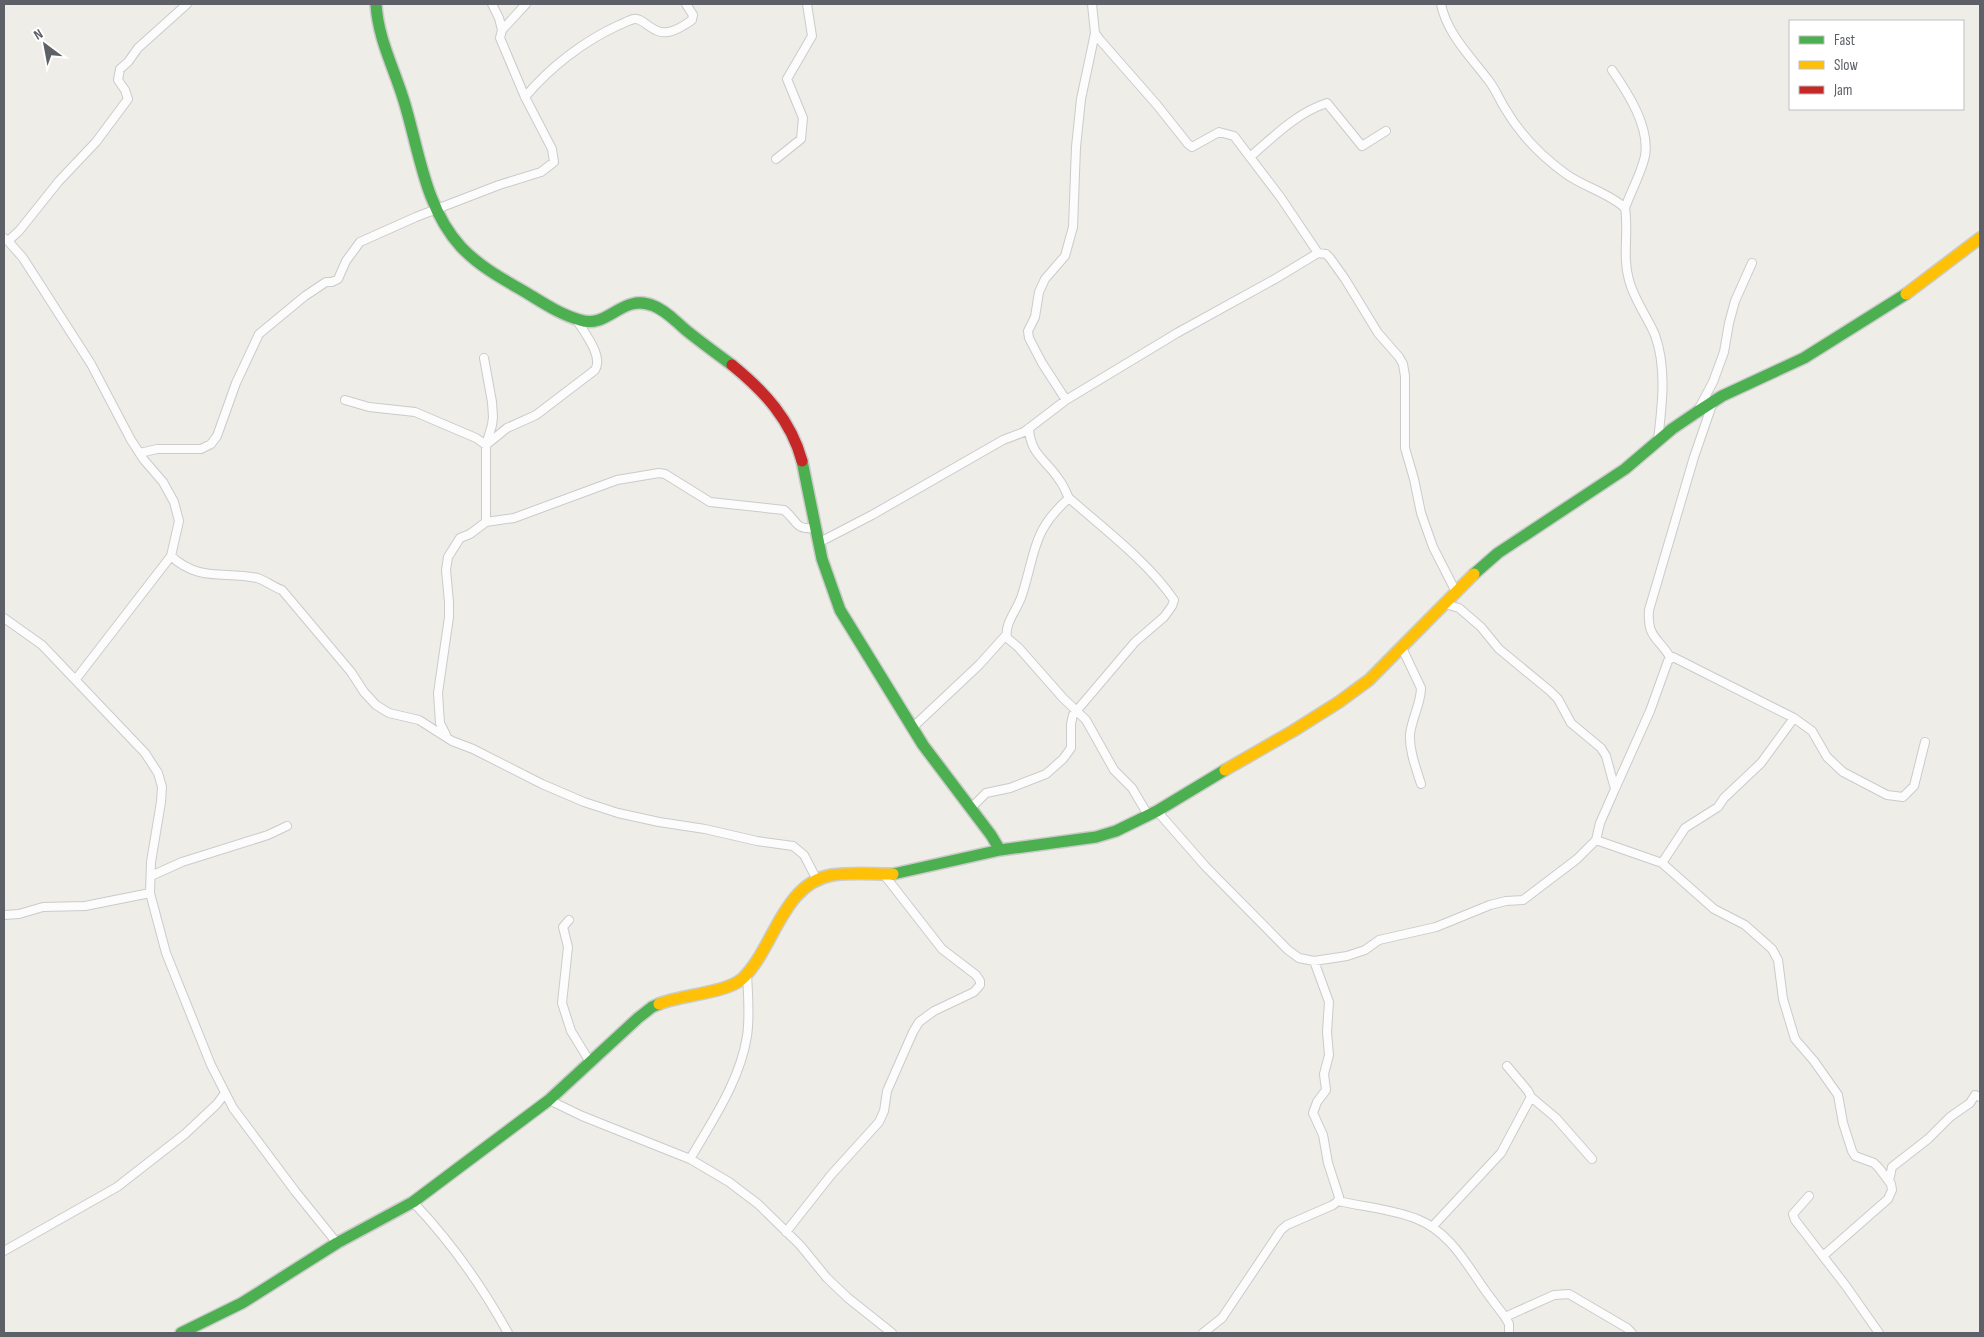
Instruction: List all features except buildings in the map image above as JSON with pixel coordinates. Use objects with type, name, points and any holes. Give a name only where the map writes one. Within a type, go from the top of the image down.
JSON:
[{"type":"street","points":[[76,679],[171,556],[179,521],[174,502],[163,482],[140,454],[91,364],[22,258],[6,240],[19,231],[60,181],[96,142],[126,102],[128,97],[118,80],[120,69],[128,62],[138,48],[187,4]]},
{"type":"street","points":[[376,4],[387,57],[406,106],[416,145],[437,210],[461,247],[484,267],[536,299],[576,319],[586,322],[597,321],[630,304],[651,304],[740,373],[766,396],[781,414],[792,435],[810,495],[818,543],[830,586],[841,612],[924,746],[992,835],[1000,850]]},
{"type":"street","points":[[492,4],[502,30]]},
{"type":"street","points":[[140,454],[157,449],[206,448],[217,436],[236,383],[259,334],[305,296],[326,282],[338,279],[346,261],[360,242],[392,226],[500,185],[541,172],[554,162],[552,149],[525,96],[500,38],[502,30],[526,4]]},
{"type":"street","points":[[525,96],[539,80],[578,49],[603,32],[631,19],[639,19],[655,30],[662,32],[668,32],[682,26],[692,20],[693,15],[686,4]]},
{"type":"street","points":[[776,159],[801,139],[803,118],[788,79],[812,36],[807,4]]},
{"type":"street","points":[[1066,400],[1038,354],[1028,332],[1034,317],[1039,292],[1065,256],[1073,227],[1076,148],[1081,99],[1095,33],[1092,4]]},
{"type":"street","points":[[1440,4],[1451,29],[1489,81],[1507,111],[1534,149],[1567,175],[1625,208]]},
{"type":"street","points":[[1095,33],[1192,148],[1220,132],[1234,136],[1318,253]]},
{"type":"street","points":[[1612,70],[1629,95],[1645,134],[1644,159],[1625,208],[1624,256],[1628,280],[1654,334],[1660,351],[1663,404],[1658,440]]},
{"type":"street","points":[[1250,157],[1284,128],[1327,103],[1362,146],[1386,131]]},
{"type":"street","points":[[182,1333],[242,1303],[337,1243],[413,1202],[549,1100],[652,1007],[728,986],[741,980],[747,974],[789,906],[803,890],[817,880],[832,875],[885,876],[1000,850],[1096,837],[1116,831],[1153,813],[1293,731],[1340,702],[1369,680],[1456,592],[1498,553],[1625,469],[1658,440],[1697,412],[1713,402],[1833,342],[1902,297],[1980,238]]},
{"type":"street","points":[[818,543],[872,515],[1002,440],[1029,428],[1066,400],[1177,333],[1318,253],[1326,254],[1330,258],[1345,278],[1378,333],[1400,357],[1403,364],[1405,376],[1405,448],[1421,513],[1433,547],[1456,592]]},
{"type":"street","points":[[1697,412],[1713,382],[1724,352],[1729,323],[1736,301],[1752,263]]},
{"type":"street","points":[[486,445],[507,428],[536,415],[595,370],[598,362],[594,349],[576,319]]},
{"type":"street","points":[[484,358],[493,417],[486,445],[486,522]]},
{"type":"street","points":[[345,400],[369,408],[415,412],[458,429],[486,445]]},
{"type":"street","points":[[1670,657],[1650,631],[1648,623],[1649,610],[1694,457],[1713,402]]},
{"type":"street","points":[[971,808],[986,793],[1010,788],[1046,774],[1063,759],[1072,748],[1070,724],[1073,715],[1130,647],[1164,617],[1174,600],[1166,588],[1129,551],[1069,498],[1060,480],[1034,448],[1030,440],[1029,428]]},
{"type":"street","points":[[452,741],[442,728],[438,693],[449,617],[446,570],[448,557],[460,538],[470,534],[486,522],[514,518],[617,480],[659,472],[710,502],[784,510],[799,527],[806,529],[815,528]]},
{"type":"street","points":[[912,728],[979,665],[1006,635],[1022,594],[1036,539],[1048,521],[1069,498]]},
{"type":"street","points":[[171,556],[189,570],[225,576],[258,578],[282,590],[376,704],[389,713],[428,724],[452,741],[473,749],[542,784],[584,802],[659,822],[793,846],[804,855],[817,880]]},
{"type":"street","points":[[1445,604],[1459,608],[1481,627],[1499,649],[1558,699],[1571,723],[1601,748],[1606,756],[1615,789]]},
{"type":"street","points":[[4,618],[42,645],[76,679],[145,753],[158,773],[162,787],[162,802],[152,862],[150,893],[166,953],[211,1065],[233,1108],[295,1191],[337,1243]]},
{"type":"street","points":[[1006,635],[1008,641],[1018,647],[1062,698],[1092,728],[1114,770],[1153,813],[1288,950],[1299,958],[1314,961],[1365,950],[1379,940],[1436,927],[1473,910],[1490,905],[1523,900],[1577,859],[1596,840],[1600,823],[1646,719],[1670,657]]},
{"type":"street","points":[[1402,648],[1421,688],[1421,695],[1415,709],[1410,735],[1413,760],[1421,784]]},
{"type":"street","points":[[1670,657],[1676,657],[1794,718],[1812,731],[1827,757],[1844,772],[1888,795],[1903,797],[1914,786],[1925,742]]},
{"type":"street","points":[[1662,863],[1685,828],[1718,807],[1724,798],[1762,763],[1794,718]]},
{"type":"street","points":[[151,876],[182,862],[268,835],[286,826]]},
{"type":"street","points":[[1596,840],[1662,863],[1714,909],[1745,925],[1772,949],[1778,960],[1783,999],[1794,1034],[1838,1096],[1843,1123],[1852,1151],[1859,1158],[1874,1163],[1888,1181],[1892,1190],[1888,1198],[1823,1256]]},
{"type":"street","points":[[786,1232],[831,1175],[879,1122],[884,1111],[890,1085],[919,1022],[934,1011],[974,992],[980,985],[976,975],[942,949],[885,876]]},
{"type":"street","points":[[4,915],[19,914],[43,907],[85,906],[150,893]]},
{"type":"street","points":[[569,920],[563,928],[568,947],[562,1003],[571,1031],[590,1062]]},
{"type":"street","points":[[1314,961],[1329,1002],[1327,1032],[1329,1055],[1324,1074],[1326,1090],[1317,1102],[1314,1113],[1324,1140],[1328,1163],[1338,1191],[1338,1201]]},
{"type":"street","points":[[690,1159],[726,1096],[740,1065],[747,1036],[747,974]]},
{"type":"street","points":[[1507,1066],[1531,1097],[1556,1118],[1592,1159]]},
{"type":"street","points":[[5,1247],[117,1187],[186,1134],[217,1104],[225,1093]]},
{"type":"street","points":[[1888,1181],[1892,1167],[1928,1139],[1950,1117],[1970,1103],[1975,1095],[1980,1097]]},
{"type":"street","points":[[1432,1227],[1501,1153],[1531,1097]]},
{"type":"street","points":[[549,1100],[599,1123],[690,1159],[743,1193],[800,1245],[826,1278],[892,1333]]},
{"type":"street","points":[[1809,1196],[1793,1216],[1879,1333]]},
{"type":"street","points":[[1338,1201],[1417,1219],[1432,1227],[1454,1245],[1505,1317],[1509,1324],[1509,1333]]},
{"type":"street","points":[[1202,1333],[1222,1318],[1281,1230],[1287,1225],[1338,1201]]},
{"type":"street","points":[[413,1202],[433,1223],[476,1278],[508,1333]]},
{"type":"street","points":[[1505,1317],[1554,1295],[1569,1294],[1627,1328],[1632,1333]]},
{"type":"traffic: fast","points":[[376,4],[383,40],[409,117],[424,176],[439,214],[461,247],[497,275],[556,310],[580,320],[587,322],[601,319],[625,306],[635,303],[649,304],[659,308],[732,365]]},
{"type":"traffic: fast","points":[[1474,574],[1498,553],[1625,469],[1672,429],[1697,412],[1722,396],[1804,358],[1906,294]]},
{"type":"traffic: fast","points":[[802,461],[822,559],[840,610],[923,745],[991,835],[1000,850]]},
{"type":"traffic: fast","points":[[893,874],[1000,850],[1096,837],[1116,831],[1157,811],[1225,770]]},
{"type":"traffic: fast","points":[[181,1333],[242,1303],[337,1243],[413,1202],[549,1100],[638,1018],[659,1004]]},
{"type":"traffic: slow","points":[[1906,294],[1980,238]]},
{"type":"traffic: slow","points":[[1225,770],[1293,731],[1339,702],[1369,680],[1474,574]]},
{"type":"traffic: slow","points":[[659,1004],[725,988],[742,979],[763,951],[790,904],[801,891],[815,881],[839,874],[893,874]]},
{"type":"traffic: jam","points":[[732,365],[755,385],[775,407],[791,432],[802,461]]}]
